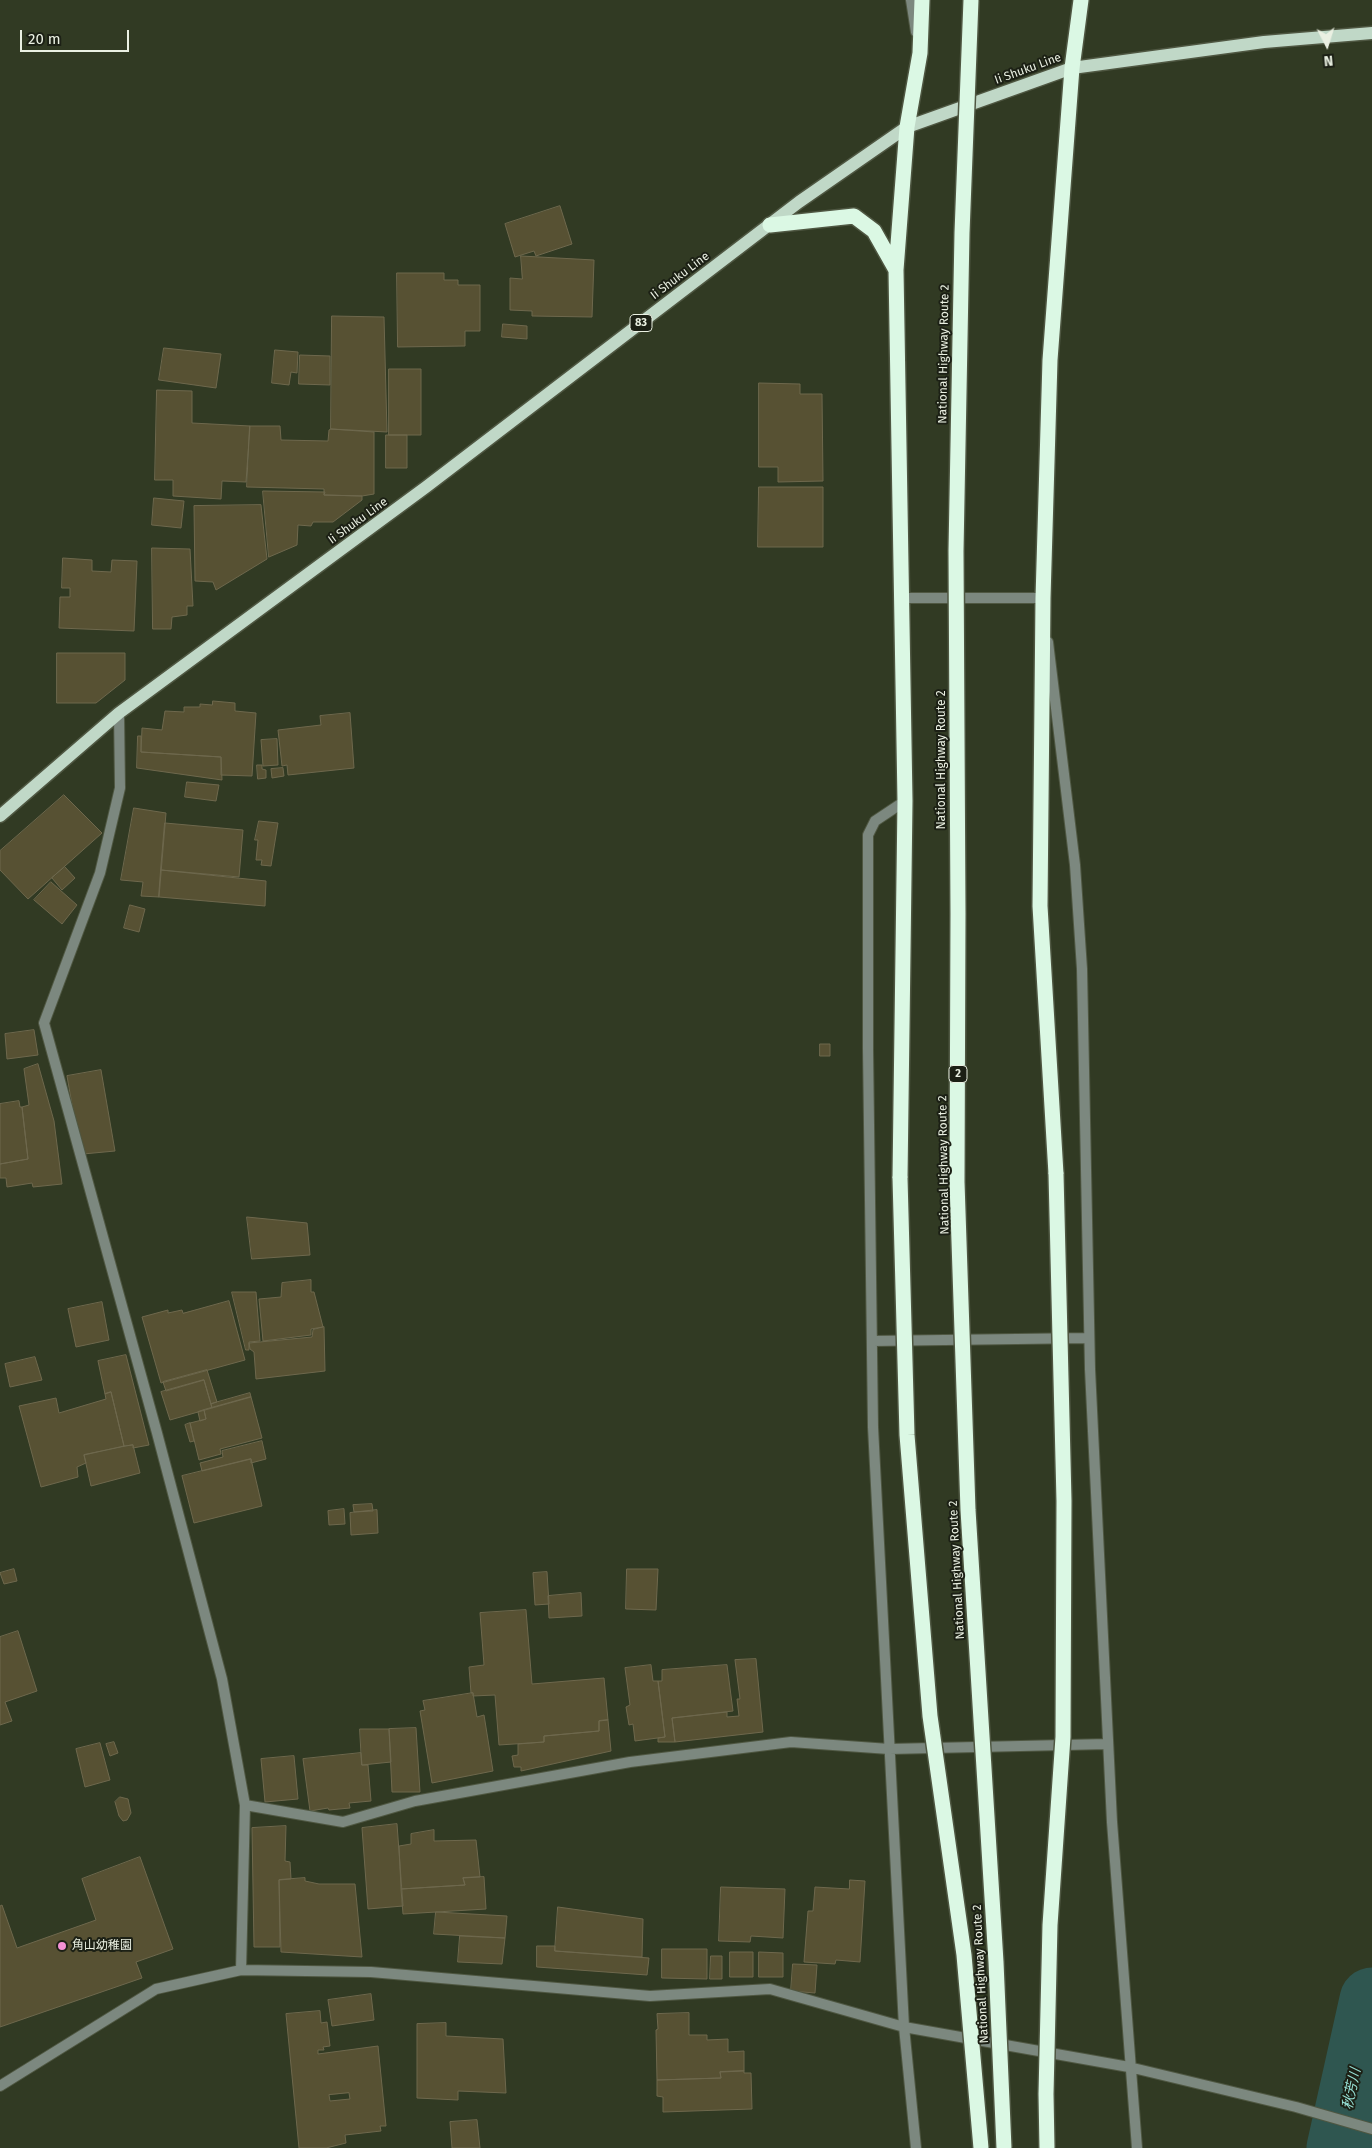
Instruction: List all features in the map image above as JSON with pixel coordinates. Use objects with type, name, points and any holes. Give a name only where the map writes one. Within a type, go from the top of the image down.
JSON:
[{"type":"highway","points":[[922,0],[920,53],[907,126],[896,270],[905,801],[900,1178],[907,1435],[930,1716],[964,1955],[981,2148]]},
{"type":"highway","name":"National Highway Route 2","points":[[971,0],[962,234],[956,551],[958,1182],[968,1510],[996,1962],[1004,2148]]},
{"type":"highway","points":[[1047,2148],[1046,2094],[1050,1925],[1064,1727],[1064,1501],[1056,1174],[1040,906],[1043,598],[1050,360],[1072,68],[1081,0]]},
{"type":"highway","points":[[770,225],[854,216],[874,232],[896,270]]},
{"type":"main road","name":"Ii Shuku Line","points":[[0,816],[119,713],[426,488],[770,225],[907,126],[1072,68],[1264,42],[1372,33]]},
{"type":"street","points":[[911,0],[920,53]]},
{"type":"street","points":[[902,598],[1043,598],[1076,865],[1082,969],[1089,1338],[1108,1744],[1129,2067],[1137,2148]]},
{"type":"street","points":[[119,713],[120,788],[100,873],[44,1023],[158,1433],[222,1679],[245,1805],[241,1970]]},
{"type":"street","points":[[905,801],[875,821],[868,835],[868,1049],[873,1427],[904,2026],[916,2148]]},
{"type":"street","points":[[872,1341],[1089,1338]]},
{"type":"street","points":[[245,1805],[343,1822],[415,1801],[630,1762],[792,1742],[889,1749],[1108,1744]]},
{"type":"street","points":[[0,2086],[156,1989],[241,1970],[371,1972],[650,1996],[770,1989],[904,2026],[1129,2067],[1296,2107],[1372,2129]]},
{"type":"building","points":[[560,206],[572,244],[536,256],[534,251],[515,257],[505,224]]},
{"type":"building","points":[[521,256],[594,260],[592,317],[532,316],[532,311],[510,310],[510,278],[522,279]]},
{"type":"building","points":[[397,273],[444,273],[444,280],[458,280],[458,285],[480,285],[480,331],[465,331],[465,346],[398,347]]},
{"type":"building","points":[[332,316],[384,317],[387,432],[331,429]]},
{"type":"building","points":[[503,324],[527,326],[527,339],[502,337]]},
{"type":"building","points":[[164,348],[221,354],[216,388],[159,380]]},
{"type":"building","points":[[275,350],[298,352],[297,373],[291,372],[289,385],[272,383]]},
{"type":"building","points":[[300,355],[330,356],[330,385],[299,384]]},
{"type":"building","points":[[389,369],[421,369],[421,435],[389,435]]},
{"type":"building","points":[[759,383],[800,384],[800,394],[822,394],[823,481],[778,482],[778,467],[759,467]]},
{"type":"building","points":[[157,390],[192,391],[192,423],[250,426],[246,482],[222,481],[221,499],[173,496],[173,480],[155,480]]},
{"type":"building","points":[[250,426],[280,426],[281,440],[328,441],[329,430],[331,429],[374,432],[374,494],[362,496],[324,495],[324,489],[247,487]]},
{"type":"building","points":[[386,435],[407,435],[407,468],[386,468]]},
{"type":"building","points":[[759,487],[823,487],[823,547],[758,547]]},
{"type":"building","points":[[263,491],[325,492],[324,495],[362,496],[362,500],[333,522],[313,522],[311,526],[298,525],[297,545],[269,557]]},
{"type":"building","points":[[154,498],[184,501],[181,528],[152,525]]},
{"type":"building","points":[[261,505],[267,559],[216,590],[213,582],[195,581],[194,506]]},
{"type":"building","points":[[152,548],[190,549],[193,606],[187,606],[187,615],[172,617],[171,629],[153,629]]},
{"type":"building","points":[[63,558],[92,560],[92,571],[111,572],[112,560],[137,561],[134,631],[59,628],[60,597],[70,597],[70,588],[62,588]]},
{"type":"building","points":[[57,653],[125,653],[125,680],[96,703],[57,703]]},
{"type":"building","points":[[213,701],[235,703],[235,711],[256,713],[252,776],[221,775],[221,757],[141,752],[142,728],[162,730],[165,711],[184,712],[184,707],[200,707],[200,704],[212,705]]},
{"type":"building","points":[[350,713],[354,768],[288,775],[287,765],[282,766],[278,730],[321,725],[320,716]]},
{"type":"building","points":[[138,736],[141,736],[141,752],[221,757],[222,780],[137,768]]},
{"type":"building","points":[[277,739],[278,765],[263,766],[261,740]]},
{"type":"building","points":[[257,765],[262,765],[262,769],[266,770],[266,778],[258,779]]},
{"type":"building","points":[[283,768],[284,776],[272,778],[271,769]]},
{"type":"building","points":[[187,782],[219,785],[216,801],[185,797]]},
{"type":"building","points":[[64,795],[102,833],[28,899],[0,870],[0,851]]},
{"type":"building","points":[[134,808],[166,813],[159,897],[141,896],[143,882],[121,880]]},
{"type":"building","points":[[259,821],[278,823],[271,866],[261,865],[262,860],[256,860],[258,840],[255,840]]},
{"type":"building","points":[[165,823],[243,830],[239,877],[161,870]]},
{"type":"building","points":[[65,867],[75,878],[62,890],[52,878]]},
{"type":"building","points":[[161,870],[266,881],[265,906],[159,897]]},
{"type":"building","points":[[51,882],[77,905],[62,924],[34,900]]},
{"type":"building","points":[[130,905],[145,909],[139,932],[124,928]]},
{"type":"building","points":[[34,1030],[38,1055],[7,1059],[5,1034]]},
{"type":"building","points":[[820,1044],[830,1044],[830,1056],[820,1056]]},
{"type":"building","points":[[38,1064],[54,1121],[62,1184],[33,1187],[32,1183],[7,1187],[6,1178],[0,1178],[0,1164],[28,1159],[22,1107],[29,1105],[24,1069]]},
{"type":"building","points":[[101,1070],[115,1151],[83,1154],[78,1139],[67,1076]]},
{"type":"building","points":[[19,1101],[20,1107],[22,1107],[28,1159],[0,1164],[0,1104]]},
{"type":"building","points":[[247,1217],[307,1223],[310,1255],[252,1259]]},
{"type":"building","points":[[311,1280],[311,1292],[314,1292],[323,1327],[311,1329],[311,1335],[263,1341],[259,1299],[281,1297],[282,1283]]},
{"type":"building","points":[[232,1292],[256,1292],[260,1341],[249,1342],[249,1350],[246,1350]]},
{"type":"building","points":[[229,1301],[245,1360],[161,1383],[142,1317],[168,1310],[168,1313],[182,1310],[183,1313]]},
{"type":"building","points":[[102,1302],[109,1340],[76,1347],[68,1309]]},
{"type":"building","points":[[324,1327],[325,1371],[256,1379],[254,1352],[250,1349],[249,1343],[312,1337],[313,1330]]},
{"type":"building","points":[[126,1355],[149,1445],[133,1448],[133,1445],[124,1446],[111,1392],[105,1394],[98,1361]]},
{"type":"building","points":[[35,1357],[42,1380],[10,1387],[5,1364]]},
{"type":"building","points":[[207,1370],[217,1402],[211,1404],[204,1380],[166,1391],[163,1382]]},
{"type":"building","points":[[204,1380],[212,1408],[170,1420],[161,1392]]},
{"type":"building","points":[[111,1392],[124,1446],[84,1455],[86,1463],[77,1467],[78,1477],[41,1487],[19,1406],[56,1398],[59,1413],[106,1399],[105,1394]]},
{"type":"building","points":[[250,1393],[251,1397],[212,1408],[211,1404]]},
{"type":"building","points":[[251,1397],[262,1438],[220,1449],[221,1454],[199,1460],[190,1423],[206,1419],[204,1410]]},
{"type":"building","points":[[204,1410],[206,1419],[200,1421],[198,1412]]},
{"type":"building","points":[[190,1423],[194,1441],[190,1442],[185,1425]]},
{"type":"building","points":[[262,1441],[266,1459],[251,1463],[251,1459],[202,1471],[200,1463],[223,1457],[222,1451]]},
{"type":"building","points":[[133,1445],[140,1473],[91,1486],[84,1455]]},
{"type":"building","points":[[251,1459],[262,1506],[194,1523],[182,1476]]},
{"type":"building","points":[[372,1504],[373,1511],[354,1512],[353,1505]]},
{"type":"building","points":[[344,1509],[345,1524],[329,1525],[328,1511]]},
{"type":"building","points":[[377,1510],[378,1533],[351,1535],[350,1513]]},
{"type":"building","points":[[14,1569],[17,1581],[4,1584],[0,1573]]},
{"type":"building","points":[[627,1569],[658,1569],[656,1610],[626,1609]]},
{"type":"building","points":[[547,1572],[549,1604],[535,1605],[533,1573]]},
{"type":"building","points":[[581,1593],[582,1616],[549,1618],[548,1596]]},
{"type":"building","points":[[526,1610],[532,1684],[604,1678],[608,1720],[599,1721],[599,1731],[544,1736],[544,1742],[499,1745],[495,1695],[473,1696],[473,1693],[471,1693],[469,1667],[484,1665],[480,1613]]},
{"type":"building","points":[[18,1631],[37,1691],[5,1702],[12,1721],[0,1725],[0,1637]]},
{"type":"building","points":[[756,1659],[763,1732],[675,1742],[672,1718],[727,1712],[727,1717],[739,1716],[737,1699],[740,1699],[735,1660]]},
{"type":"building","points":[[651,1665],[653,1681],[658,1681],[665,1737],[635,1741],[633,1724],[629,1725],[626,1707],[630,1705],[625,1668]]},
{"type":"building","points":[[727,1665],[733,1711],[672,1718],[675,1742],[658,1742],[658,1738],[665,1737],[658,1681],[662,1681],[662,1670]]},
{"type":"building","points":[[473,1693],[477,1717],[484,1715],[493,1771],[432,1783],[420,1711],[425,1710],[423,1701]]},
{"type":"building","points":[[608,1720],[611,1751],[521,1771],[521,1767],[514,1767],[512,1756],[518,1755],[518,1744],[544,1742],[544,1736],[599,1731],[599,1721]]},
{"type":"building","points":[[416,1728],[420,1792],[392,1792],[389,1729]]},
{"type":"building","points":[[360,1729],[389,1729],[391,1762],[362,1765]]},
{"type":"building","points":[[114,1742],[118,1753],[110,1756],[106,1744]]},
{"type":"building","points":[[100,1743],[110,1780],[85,1787],[76,1749]]},
{"type":"building","points":[[361,1753],[362,1765],[368,1765],[371,1801],[349,1803],[350,1808],[329,1810],[328,1808],[310,1811],[303,1759]]},
{"type":"building","points":[[294,1756],[298,1799],[265,1802],[261,1759]]},
{"type":"building","points":[[120,1797],[128,1799],[131,1813],[127,1820],[123,1821],[119,1816],[115,1802]]},
{"type":"building","points":[[397,1824],[403,1906],[368,1909],[362,1828]]},
{"type":"building","points":[[286,1826],[285,1861],[290,1862],[291,1879],[279,1880],[280,1947],[254,1947],[252,1828]]},
{"type":"building","points":[[434,1830],[434,1841],[476,1840],[480,1877],[463,1878],[465,1885],[401,1889],[399,1846],[411,1844],[411,1834]]},
{"type":"building","points":[[140,1857],[173,1949],[136,1962],[142,1978],[0,2027],[0,1906],[2,1905],[17,1948],[96,1920],[82,1879]]},
{"type":"building","points":[[484,1877],[486,1909],[403,1914],[401,1889],[465,1885],[463,1878]]},
{"type":"building","points":[[305,1878],[305,1881],[319,1884],[355,1884],[362,1957],[281,1952],[279,1880]]},
{"type":"building","points":[[850,1880],[865,1881],[860,1962],[836,1960],[835,1964],[804,1962],[808,1911],[813,1911],[815,1887],[849,1889]]},
{"type":"building","points":[[721,1887],[785,1889],[783,1938],[751,1936],[750,1942],[719,1941]]},
{"type":"building","points":[[558,1907],[643,1919],[642,1957],[555,1951]]},
{"type":"building","points":[[436,1912],[507,1916],[505,1938],[434,1934]]},
{"type":"building","points":[[460,1936],[505,1938],[502,1964],[458,1962]]},
{"type":"building","points":[[537,1946],[555,1946],[555,1951],[649,1958],[647,1975],[537,1967]]},
{"type":"building","points":[[662,1949],[707,1949],[707,1979],[662,1978]]},
{"type":"building","points":[[730,1952],[753,1952],[753,1977],[730,1977]]},
{"type":"building","points":[[759,1952],[783,1953],[783,1977],[759,1977]]},
{"type":"building","points":[[711,1956],[722,1956],[722,1979],[710,1979]]},
{"type":"building","points":[[793,1964],[817,1965],[815,1993],[791,1991]]},
{"type":"building","points":[[371,1994],[374,2020],[332,2026],[328,2000]]},
{"type":"building","points":[[320,2011],[321,2023],[327,2022],[330,2046],[323,2047],[324,2050],[318,2050],[318,2054],[378,2046],[386,2126],[380,2126],[381,2131],[345,2135],[346,2143],[326,2148],[299,2148],[286,2014]],"holes":[[[349,2093],[350,2099],[330,2101],[329,2095]]]},
{"type":"building","points":[[689,2013],[689,2035],[707,2035],[707,2040],[728,2039],[728,2052],[744,2051],[744,2071],[720,2072],[721,2078],[657,2080],[657,2014]]},
{"type":"building","points":[[446,2023],[446,2036],[503,2039],[506,2093],[458,2091],[458,2100],[417,2098],[417,2024]]},
{"type":"building","points":[[744,2071],[744,2073],[751,2073],[752,2109],[663,2112],[663,2097],[657,2096],[657,2080],[721,2078],[720,2072]]},
{"type":"building","points":[[477,2120],[480,2148],[452,2148],[450,2122]]},
{"type":"waterway","name":"秋芳川","points":[[1339,2148],[1372,2000]]},
{"type":"place","name":"角山幼稚園","points":[[62,1946]]}]
